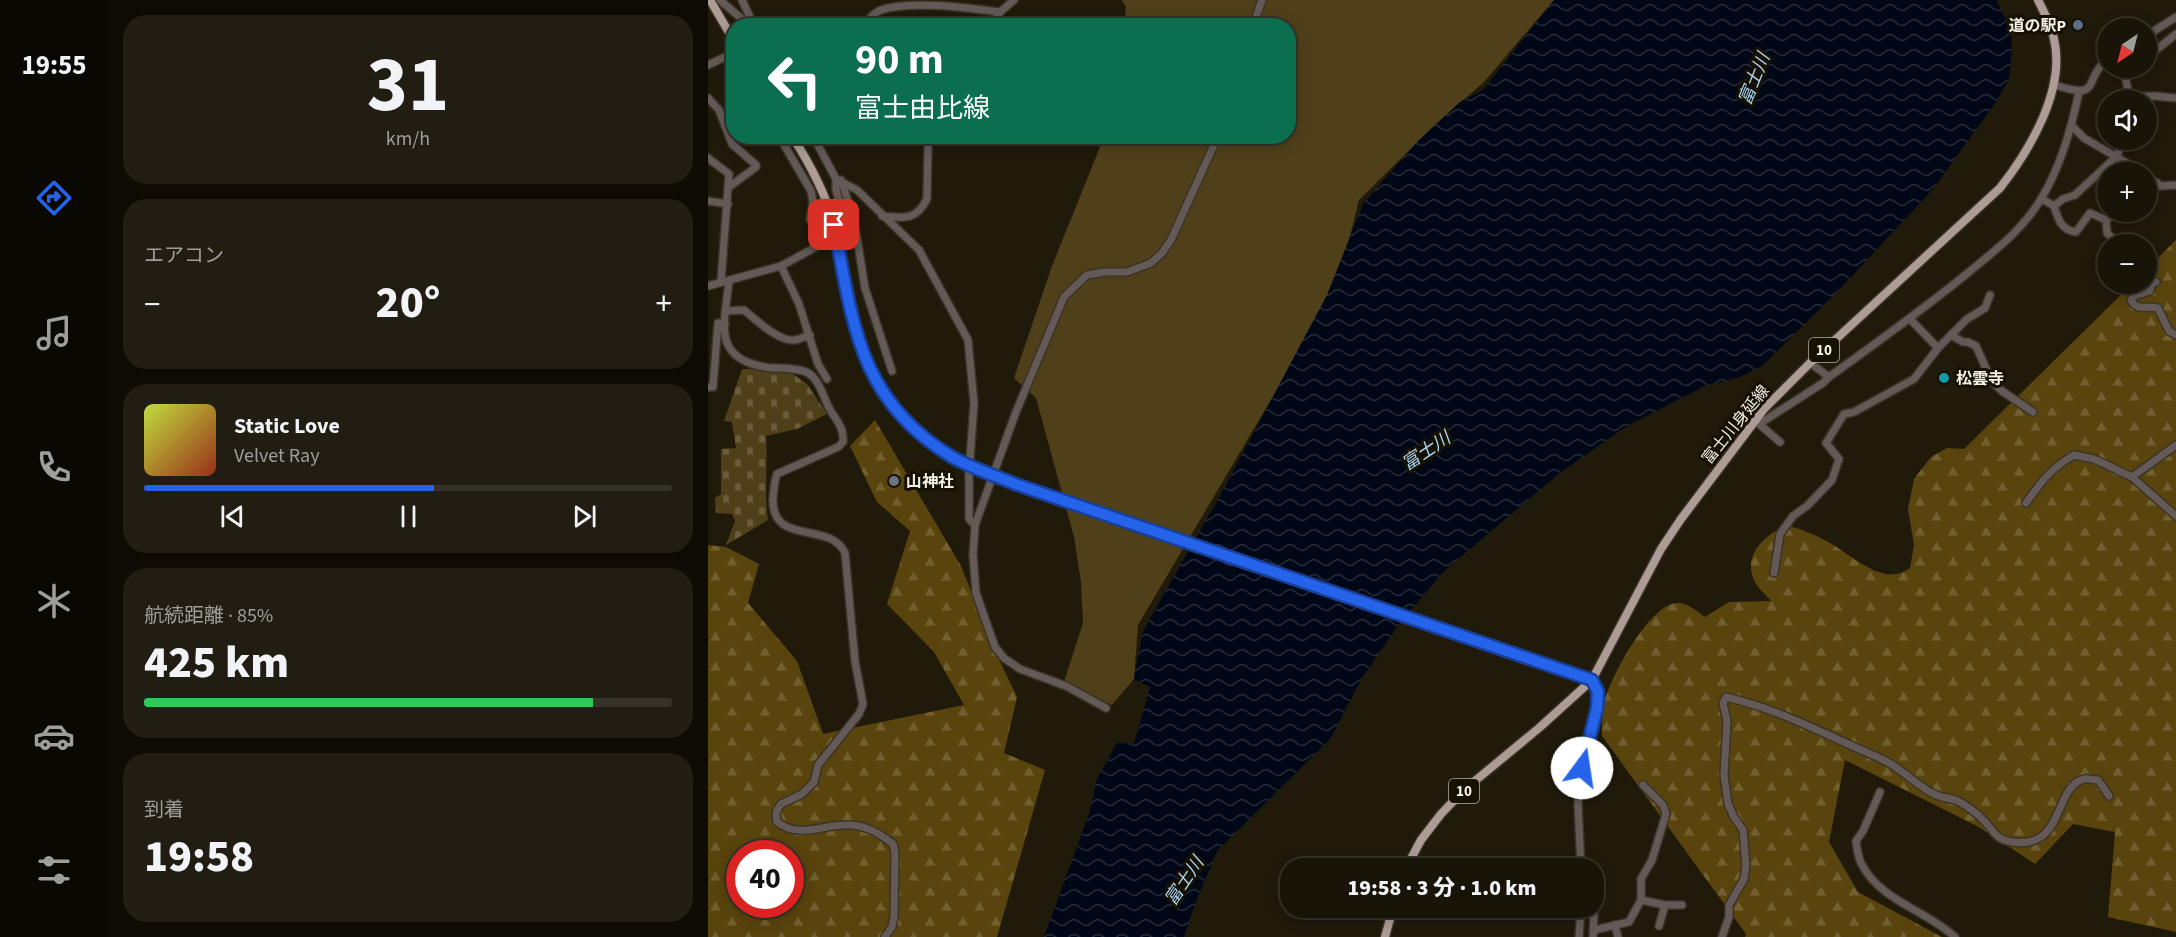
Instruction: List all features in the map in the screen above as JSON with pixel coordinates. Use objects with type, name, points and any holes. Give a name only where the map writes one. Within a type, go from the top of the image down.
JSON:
[{"type":"main road","points":[[710,0],[726,28]]},
{"type":"main road","name":"富士川身延線","points":[[1411,858],[1421,840],[1441,814],[1464,790],[1539,728],[1592,680],[1661,549],[1764,410],[1810,363],[2000,188],[2014,171],[2029,147],[2055,85],[2057,62],[2054,38],[2038,0]]},
{"type":"main road","points":[[797,144],[825,196],[834,225],[858,340],[867,364],[880,388],[896,410],[932,444],[976,469],[1592,680]]},
{"type":"main road","points":[[1385,937],[1390,918]]},
{"type":"street","points":[[720,0],[742,18]]},
{"type":"street","points":[[742,0],[749,18]]},
{"type":"street","points":[[996,18],[1014,0]]},
{"type":"street","points":[[1256,18],[1262,0]]},
{"type":"street","points":[[870,18],[882,9],[923,3],[1000,12]]},
{"type":"street","points":[[2157,29],[2176,17]]},
{"type":"street","points":[[2157,49],[2176,34]]},
{"type":"street","points":[[708,65],[726,56]]},
{"type":"street","points":[[2055,85],[2079,92],[2089,86],[2097,71]]},
{"type":"street","points":[[1780,442],[1759,424],[1823,383],[1910,320],[2012,237],[2042,199],[2072,126],[2079,92]]},
{"type":"street","points":[[2157,96],[2176,98]]},
{"type":"street","points":[[708,98],[719,110],[726,128]]},
{"type":"street","points":[[2072,126],[2084,138],[2126,162]]},
{"type":"street","points":[[729,187],[756,167],[732,144]]},
{"type":"street","points":[[784,144],[811,191],[813,202],[810,219],[821,245]]},
{"type":"street","points":[[818,144],[839,180],[854,219],[865,288],[892,371]]},
{"type":"street","points":[[882,216],[910,217],[919,212],[923,206],[927,199],[929,144]]},
{"type":"street","points":[[1106,708],[1066,686],[1020,669],[995,647],[976,593],[973,555],[975,525],[1016,412],[1064,297],[1087,275],[1127,272],[1141,268],[1162,253],[1171,240],[1214,144]]},
{"type":"street","points":[[2054,206],[2063,199],[2075,195],[2117,156],[2119,150]]},
{"type":"street","points":[[708,158],[729,174],[724,282],[726,311],[724,332],[729,350],[740,359],[766,368],[783,367],[807,372],[814,378],[832,414],[843,430],[843,442],[838,447],[777,474],[774,480],[773,505],[777,520],[787,527],[838,542],[845,553],[855,661],[863,704],[859,714],[818,765],[814,782],[802,794],[781,804],[776,812],[777,822],[786,829],[807,832],[850,824],[868,828],[893,844],[896,853],[894,916],[892,927],[885,937]]},
{"type":"street","points":[[839,180],[857,190],[919,250],[968,340],[974,403],[969,473],[969,519],[975,525]]},
{"type":"street","points":[[839,180],[836,190],[846,227],[843,232]]},
{"type":"street","points":[[2157,183],[2161,186],[2176,185]]},
{"type":"street","points":[[2042,199],[2054,206],[2059,223],[2070,231],[2076,232],[2090,213],[2097,216]]},
{"type":"street","points":[[708,201],[728,204]]},
{"type":"street","points":[[708,286],[781,266],[829,240]]},
{"type":"street","points":[[781,266],[799,304],[818,364],[827,379]]},
{"type":"street","points":[[2140,294],[2131,300],[2135,306],[2158,308],[2169,331],[2176,336]]},
{"type":"street","points":[[1774,573],[1780,534],[1793,516],[1807,506],[1832,480],[1839,459],[1826,443],[1844,414],[1854,412],[1914,379],[1938,348],[1967,319],[1985,308],[1990,295]]},
{"type":"street","points":[[726,311],[744,310],[771,332],[790,339],[795,340],[810,335]]},
{"type":"street","points":[[1910,320],[1938,348]]},
{"type":"street","points":[[708,387],[713,387],[718,323],[725,324]]},
{"type":"street","points":[[1952,335],[1976,346],[1992,382],[2002,392],[2033,412]]},
{"type":"street","points":[[1810,363],[1829,377]]},
{"type":"street","points":[[2132,477],[2176,445]]},
{"type":"street","points":[[2026,503],[2048,473],[2057,464],[2074,454],[2094,459],[2132,477],[2176,516]]},
{"type":"street","points":[[1581,858],[1578,804],[1582,768],[1597,708],[1598,692],[1592,680]]},
{"type":"street","points":[[1722,937],[1729,917],[1729,905],[1744,879],[1746,865],[1743,830],[1728,804],[1724,775],[1727,721],[1723,703],[1726,698],[1754,703],[1783,714],[1891,764],[1938,796],[1957,801],[1973,810],[2003,840],[2017,843],[2031,842],[2044,834],[2054,823],[2072,786],[2085,778],[2098,780],[2109,796]]},
{"type":"street","points":[[1594,918],[1593,934],[1615,924],[1629,922],[1641,900],[1641,879],[1652,860],[1666,814],[1663,805],[1643,785]]},
{"type":"street","points":[[1880,792],[1863,831],[1856,841],[1860,862],[1886,894],[1942,926],[1955,937]]},
{"type":"street","points":[[1641,900],[1665,905],[1682,905]]},
{"type":"street","points":[[1659,926],[1665,905]]},
{"type":"street","points":[[1579,937],[1580,918]]},
{"type":"street","points":[[1615,924],[1618,937]]},
{"type":"green space","points":[[1122,0],[1554,0],[1484,82],[1437,123],[1359,200],[1337,288],[1138,625],[1134,679],[1112,705],[1064,682],[1083,623],[1081,582],[1074,537],[1036,398],[1014,378],[1052,266],[1101,144],[1296,144],[1296,18],[1125,18],[1126,7]]},
{"type":"green space","points":[[2176,240],[2176,932],[2108,917],[2115,832],[2073,824],[2035,864],[1979,827],[1845,760],[1829,842],[1858,892],[1942,937],[1745,937],[1746,934],[1602,736],[1606,696],[1630,647],[1653,617],[1665,607],[1676,603],[1688,605],[1705,617],[1729,602],[1771,601],[1758,587],[1753,577],[1752,558],[1769,535],[1787,525],[1825,540],[1879,572],[1900,573],[1910,568],[1914,545],[1908,509],[1914,479],[1931,457],[1947,448],[1964,449],[2122,294],[2157,294],[2157,259]]},
{"type":"green space","points":[[742,369],[787,370],[807,384],[827,414],[797,429],[766,436],[768,520],[726,545],[735,521],[732,514],[716,513],[715,498],[721,494],[721,449],[736,448],[732,422],[724,421]]},
{"type":"green space","points":[[875,420],[961,566],[994,649],[1017,697],[1004,753],[1045,770],[997,937],[708,937],[708,545],[726,547],[759,564],[748,603],[797,661],[823,734],[964,705],[934,652],[887,604],[910,531],[877,502],[850,446]]},
{"type":"water","name":"富士川","points":[[1554,0],[1996,0],[2011,30],[2012,50],[2009,79],[1996,102],[1933,189],[1838,291],[1762,366],[1740,377],[1705,386],[1627,426],[1561,472],[1444,571],[1400,623],[1362,678],[1330,739],[1217,851],[1184,937],[1044,937],[1089,814],[1097,779],[1117,743],[1134,744],[1150,687],[1134,679],[1143,631],[1222,492],[1327,295],[1363,204],[1417,142],[1460,102],[1483,90]]},
{"type":"pier","points":[[1192,539],[1412,614],[1403,623],[1186,550]]},
{"type":"place","name":"道の駅P","points":[[2078,25]]},
{"type":"place","name":"松雲寺","points":[[1944,378]]},
{"type":"place","name":"山神社","points":[[894,481]]},
{"type":"route","points":[[834,225],[850,309],[867,364],[880,388],[896,410],[932,444],[976,469],[1015,484],[1592,680],[1598,692],[1597,708],[1582,768]]}]
